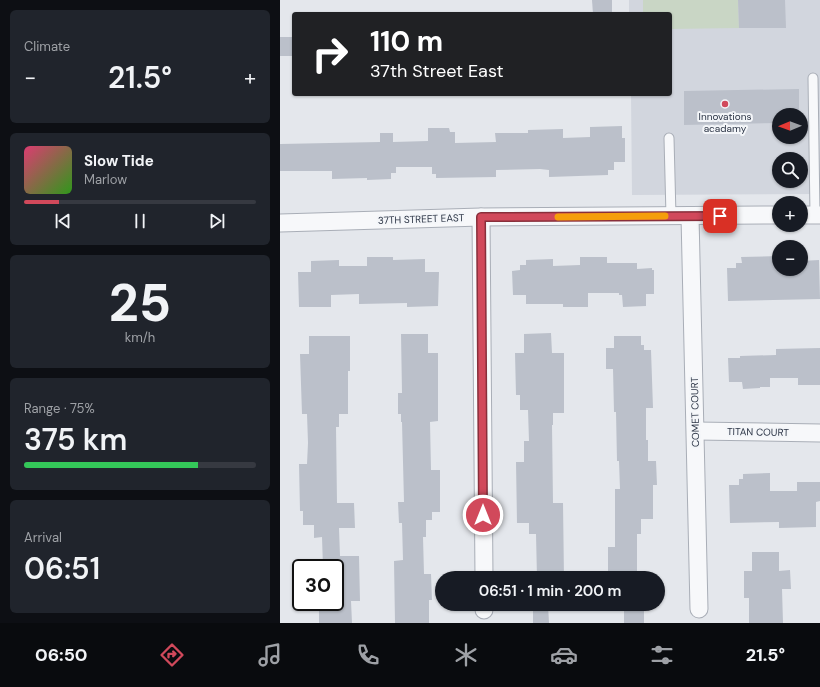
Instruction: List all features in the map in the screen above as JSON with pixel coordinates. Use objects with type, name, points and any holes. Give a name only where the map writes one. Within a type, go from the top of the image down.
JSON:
[{"type":"street","name":"37TH STREET EAST","points":[[280,223],[481,217],[772,215]]},
{"type":"street","name":"COMET COURT","points":[[690,216],[699,609]]},
{"type":"street","points":[[481,217],[484,571]]},
{"type":"street","name":"TITAN COURT","points":[[696,431],[820,433]]},
{"type":"lane","points":[[812,215],[813,78]]},
{"type":"lane","points":[[669,138],[671,216]]},
{"type":"shaded area","name":"Innovations acadamy","points":[[629,0],[820,0],[820,194],[632,195],[631,96],[672,96],[672,12],[629,12]]},
{"type":"green space","points":[[643,0],[738,0],[739,28],[672,29],[672,12],[643,12]]},
{"type":"building","points":[[592,0],[612,0],[612,12],[593,12]]},
{"type":"building","points":[[738,0],[785,0],[786,28],[739,28]]},
{"type":"building","points":[[280,37],[292,37],[292,56],[280,56]]},
{"type":"building","points":[[799,89],[799,108],[772,108],[772,123],[684,125],[684,91]]},
{"type":"building","points":[[622,126],[622,138],[625,138],[625,162],[614,162],[614,170],[608,170],[608,175],[549,177],[549,170],[540,169],[496,170],[496,177],[436,178],[436,174],[432,174],[432,167],[396,167],[396,173],[391,173],[391,179],[367,180],[367,178],[332,179],[332,171],[280,171],[280,144],[380,142],[380,133],[393,133],[393,142],[428,141],[428,128],[449,128],[450,132],[455,132],[455,143],[496,142],[495,133],[528,133],[528,130],[563,129],[563,138],[590,137],[590,127]]},
{"type":"building","points":[[772,256],[772,276],[808,276],[808,261],[819,260],[820,299],[728,301],[727,268],[736,268],[736,263],[742,263],[741,257]]},
{"type":"building","points":[[367,257],[393,257],[393,260],[425,259],[425,272],[439,272],[438,306],[407,307],[407,303],[359,304],[359,294],[331,295],[331,307],[299,307],[298,272],[311,272],[311,261],[339,260],[339,266],[367,266]]},
{"type":"building","points":[[580,257],[607,257],[607,263],[637,263],[637,269],[652,268],[652,270],[654,270],[654,294],[646,294],[646,306],[623,307],[622,295],[619,295],[619,293],[588,293],[588,307],[563,307],[563,304],[526,304],[526,295],[513,295],[512,271],[520,270],[520,265],[526,265],[526,260],[553,259],[553,266],[580,265]]},
{"type":"building","points":[[551,333],[552,353],[564,353],[564,413],[553,413],[552,425],[553,503],[563,503],[564,571],[537,571],[536,534],[529,534],[529,523],[517,523],[516,462],[524,462],[524,441],[529,441],[528,410],[520,410],[520,395],[516,395],[515,353],[524,353],[524,334]]},
{"type":"building","points":[[401,334],[428,334],[428,353],[438,353],[438,421],[430,422],[431,470],[440,470],[440,512],[432,512],[432,520],[426,520],[426,537],[423,537],[424,574],[431,574],[432,600],[429,600],[429,623],[395,623],[394,561],[403,560],[402,523],[399,523],[398,502],[404,502],[402,422],[401,414],[398,414],[398,393],[402,393]]},
{"type":"building","points":[[309,336],[350,336],[348,414],[339,414],[339,427],[336,427],[337,503],[354,503],[355,528],[339,528],[340,556],[359,556],[360,601],[351,601],[352,623],[319,623],[319,611],[344,611],[344,559],[323,559],[322,537],[314,538],[314,525],[303,525],[303,511],[300,511],[299,464],[307,464],[308,443],[307,414],[302,414],[300,354],[309,354]]},
{"type":"building","points":[[614,336],[641,336],[641,345],[644,345],[644,350],[651,350],[653,408],[646,408],[646,440],[648,440],[648,461],[656,461],[657,485],[653,485],[653,519],[641,519],[641,534],[637,534],[637,571],[608,571],[608,547],[615,547],[615,489],[620,489],[619,461],[617,461],[616,412],[614,412],[613,369],[606,369],[606,348],[614,348]]},
{"type":"building","points":[[820,348],[820,385],[798,385],[798,378],[770,378],[770,387],[743,389],[742,382],[729,382],[728,358],[740,358],[740,356],[776,355],[776,349]]},
{"type":"building","points":[[770,473],[770,491],[797,491],[797,482],[820,482],[820,501],[816,502],[816,527],[779,528],[779,522],[730,523],[729,485],[739,485],[739,479],[743,479],[743,474]]},
{"type":"building","points":[[752,552],[779,552],[779,571],[790,570],[791,589],[782,589],[783,623],[749,623],[749,598],[744,598],[744,571],[752,571]]},
{"type":"building","points":[[533,611],[548,611],[549,623],[533,623]]},
{"type":"building","points":[[624,611],[644,611],[644,623],[624,623]]},
{"type":"slow traffic","points":[[558,217],[665,216]]},
{"type":"place","name":"Innovations acadamy","points":[[725,104]]},
{"type":"route","points":[[483,515],[481,217],[720,216]]}]
